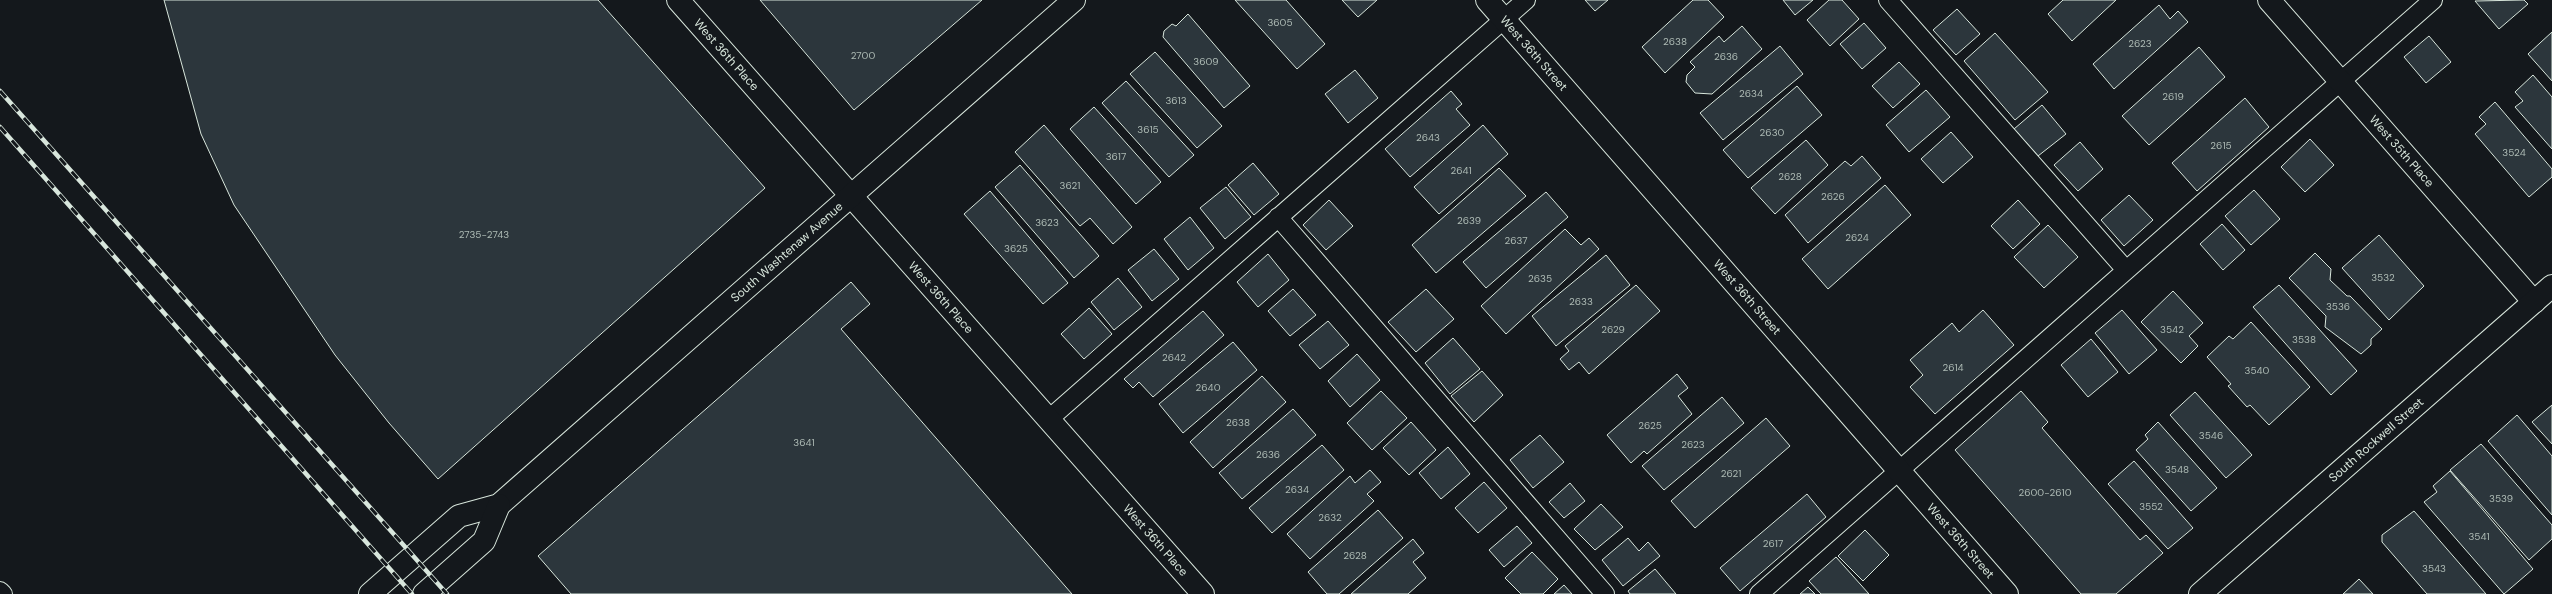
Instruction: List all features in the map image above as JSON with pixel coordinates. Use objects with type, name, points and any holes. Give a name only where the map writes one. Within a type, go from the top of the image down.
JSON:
[{"type":"street","name":"West 36th Place","points":[[678,0],[1204,594]]},
{"type":"street","name":"South Washtenaw Avenue","points":[[370,594],[459,516],[499,504],[1074,0]]},
{"type":"street","name":"West 36th Street","points":[[1487,0],[2007,594]]},
{"type":"street","name":"West 35th Place","points":[[2268,0],[2534,302]]},
{"type":"street","name":"South Rockwell Street","points":[[2200,594],[2552,286]]},
{"type":"street","name":"South Washtenaw Avenue","points":[[424,594],[484,541],[499,504]]},
{"type":"lane","points":[[1049,419],[1526,0]]},
{"type":"lane","points":[[1888,0],[2126,270]]},
{"type":"lane","points":[[1759,594],[2433,0]]},
{"type":"lane","points":[[1278,217],[1605,594]]},
{"type":"lane","points":[[0,591],[3,594]]},
{"type":"building","points":[[164,0],[598,0],[765,188],[438,479],[389,423],[335,355],[234,205],[201,134]]},
{"type":"building","points":[[760,0],[982,0],[854,110]]},
{"type":"building","points":[[1235,0],[1286,0],[1325,44],[1297,69]]},
{"type":"building","points":[[1342,0],[1377,0],[1358,17]]},
{"type":"building","points":[[1585,0],[1608,0],[1595,11]]},
{"type":"building","points":[[1693,0],[1708,0],[1724,17],[1665,73],[1642,47]]},
{"type":"building","points":[[1783,0],[1813,0],[1795,15]]},
{"type":"building","points":[[1829,0],[1842,0],[1859,19],[1830,46],[1807,20]]},
{"type":"building","points":[[2063,0],[2116,0],[2072,41],[2048,14]]},
{"type":"building","points":[[2524,0],[2528,4],[2499,29],[2475,1]]},
{"type":"building","points":[[2159,5],[2170,19],[2178,11],[2188,22],[2114,89],[2093,64]]},
{"type":"building","points":[[1957,9],[1980,34],[1956,55],[1933,30]]},
{"type":"building","points":[[1188,14],[1250,86],[1224,108],[1163,37],[1164,31],[1172,24],[1176,26]]},
{"type":"building","points":[[1864,23],[1886,48],[1862,69],[1840,44]]},
{"type":"building","points":[[1742,26],[1762,49],[1712,94],[1695,93],[1686,82],[1687,75],[1695,67],[1690,62],[1719,36],[1724,42]]},
{"type":"building","points":[[2552,32],[2552,81],[2528,54]]},
{"type":"building","points":[[1995,33],[2048,92],[2015,120],[1964,61]]},
{"type":"building","points":[[2429,36],[2451,62],[2426,83],[2404,57]]},
{"type":"building","points":[[1780,46],[1803,74],[1723,140],[1700,113]]},
{"type":"building","points":[[2199,47],[2225,77],[2149,145],[2122,116]]},
{"type":"building","points":[[1155,52],[1222,126],[1197,148],[1130,74]]},
{"type":"building","points":[[1899,62],[1920,84],[1893,108],[1872,86]]},
{"type":"building","points":[[1355,70],[1378,98],[1348,123],[1325,94]]},
{"type":"building","points":[[2533,75],[2552,97],[2552,149],[2515,107],[2523,101],[2515,92]]},
{"type":"building","points":[[1126,81],[1194,155],[1169,177],[1102,103]]},
{"type":"building","points":[[1797,86],[1822,115],[1748,178],[1723,150]]},
{"type":"building","points":[[1926,90],[1950,117],[1909,152],[1886,125]]},
{"type":"building","points":[[1451,91],[1462,104],[1456,109],[1470,125],[1410,177],[1385,149]]},
{"type":"building","points":[[2245,98],[2269,127],[2197,191],[2172,163]]},
{"type":"building","points":[[2495,102],[2552,169],[2552,177],[2529,197],[2475,134],[2486,124],[2479,117]]},
{"type":"building","points":[[2042,105],[2066,134],[2038,156],[2014,129]]},
{"type":"building","points":[[1094,107],[1161,182],[1136,204],[1070,129]]},
{"type":"building","points":[[1044,125],[1132,227],[1113,244],[1090,218],[1080,226],[1015,152]]},
{"type":"building","points":[[1483,125],[1508,154],[1439,214],[1414,187]]},
{"type":"building","points":[[1951,132],[1973,157],[1943,183],[1921,159]]},
{"type":"building","points":[[2310,139],[2334,165],[2305,192],[2281,167]]},
{"type":"building","points":[[1806,140],[1828,165],[1775,214],[1751,188]]},
{"type":"building","points":[[2080,142],[2103,169],[2078,191],[2054,165]]},
{"type":"building","points":[[1862,156],[1881,178],[1808,243],[1785,215],[1845,161],[1851,166]]},
{"type":"building","points":[[1253,163],[1279,194],[1254,215],[1228,185]]},
{"type":"building","points":[[1020,165],[1099,256],[1074,278],[995,187]]},
{"type":"building","points":[[1499,168],[1526,196],[1436,273],[1412,245]]},
{"type":"building","points":[[1885,185],[1911,215],[1828,289],[1802,259]]},
{"type":"building","points":[[1226,187],[1251,217],[1225,239],[1200,208]]},
{"type":"building","points":[[2254,190],[2280,219],[2251,245],[2225,216]]},
{"type":"building","points":[[990,191],[1068,283],[1043,304],[964,214]]},
{"type":"building","points":[[1546,192],[1568,217],[1486,288],[1463,262]]},
{"type":"building","points":[[2129,195],[2153,220],[2124,246],[2101,220]]},
{"type":"building","points":[[1329,200],[1353,226],[1326,250],[1303,225]]},
{"type":"building","points":[[2018,200],[2040,224],[2013,249],[1991,226]]},
{"type":"building","points":[[1190,217],[1214,248],[1188,270],[1164,239]]},
{"type":"building","points":[[2222,224],[2245,250],[2223,270],[2200,244]]},
{"type":"building","points":[[2048,225],[2078,257],[2044,288],[2014,257]]},
{"type":"building","points":[[1565,229],[1581,245],[1589,238],[1599,249],[1506,334],[1481,306]]},
{"type":"building","points":[[2379,235],[2424,286],[2389,320],[2342,268]]},
{"type":"building","points":[[1154,249],[1179,279],[1152,301],[1128,270]]},
{"type":"building","points":[[2315,253],[2331,269],[2330,280],[2347,296],[2350,296],[2382,329],[2371,339],[2371,345],[2361,354],[2325,327],[2326,316],[2289,278]]},
{"type":"building","points":[[1268,254],[1289,280],[1258,307],[1237,282]]},
{"type":"building","points":[[1606,255],[1630,285],[1556,346],[1532,316]]},
{"type":"building","points":[[1118,278],[1142,307],[1114,330],[1091,302]]},
{"type":"building","points":[[851,282],[870,304],[841,329],[1072,594],[571,594],[538,556]]},
{"type":"building","points":[[1636,285],[1660,311],[1589,374],[1579,362],[1569,370],[1560,359],[1569,351],[1565,346]]},
{"type":"building","points":[[2279,285],[2357,371],[2331,395],[2253,307]]},
{"type":"building","points":[[1293,289],[1316,315],[1290,336],[1268,311]]},
{"type":"building","points":[[1426,289],[1454,319],[1416,352],[1388,322]]},
{"type":"building","points":[[2173,291],[2203,323],[2189,336],[2198,346],[2181,363],[2141,322]]},
{"type":"building","points":[[1089,308],[1112,334],[1084,359],[1061,334]]},
{"type":"building","points":[[1983,310],[2014,345],[1935,414],[1910,387],[1923,375],[1910,360],[1952,323],[1959,332]]},
{"type":"building","points":[[2122,310],[2157,350],[2129,374],[2095,333]]},
{"type":"building","points":[[1203,311],[1224,335],[1153,397],[1139,382],[1133,388],[1124,379]]},
{"type":"building","points":[[1328,321],[1349,345],[1320,369],[1299,345]]},
{"type":"building","points":[[2251,322],[2310,387],[2269,425],[2250,405],[2247,407],[2228,386],[2231,384],[2207,357],[2229,336],[2233,339]]},
{"type":"building","points":[[1453,338],[1480,369],[1450,394],[1425,363]]},
{"type":"building","points":[[2091,339],[2118,372],[2088,397],[2061,365]]},
{"type":"building","points":[[1233,342],[1257,370],[1183,433],[1159,404]]},
{"type":"building","points":[[1357,354],[1380,380],[1350,407],[1328,381]]},
{"type":"building","points":[[1482,371],[1503,395],[1474,422],[1451,396]]},
{"type":"building","points":[[1677,374],[1688,388],[1678,396],[1692,414],[1647,454],[1644,451],[1631,463],[1607,435]]},
{"type":"building","points":[[1262,376],[1286,402],[1213,468],[1190,442]]},
{"type":"building","points":[[1381,391],[1407,418],[1372,450],[1347,423]]},
{"type":"building","points":[[2021,391],[2048,422],[2042,428],[2140,540],[2146,535],[2163,553],[2116,594],[2081,594],[1955,450]]},
{"type":"building","points":[[2195,392],[2252,455],[2226,478],[2170,415]]},
{"type":"building","points":[[1722,397],[1744,423],[1664,490],[1642,466]]},
{"type":"building","points":[[2552,405],[2552,444],[2532,422]]},
{"type":"building","points":[[1293,409],[1316,435],[1242,499],[1219,473]]},
{"type":"building","points":[[2517,415],[2552,456],[2552,515],[2488,441]]},
{"type":"building","points":[[1766,418],[1790,446],[1695,528],[1671,501]]},
{"type":"building","points":[[1411,422],[1436,450],[1409,475],[1383,448]]},
{"type":"building","points":[[2158,422],[2217,488],[2191,511],[2136,450],[2148,439],[2145,435]]},
{"type":"building","points":[[1540,435],[1564,462],[1533,488],[1510,460]]},
{"type":"building","points":[[2481,444],[2552,525],[2552,539],[2529,560],[2450,470]]},
{"type":"building","points":[[1322,445],[1344,470],[1272,533],[1249,508]]},
{"type":"building","points":[[1448,447],[1470,474],[1441,499],[1419,473]]},
{"type":"building","points":[[2134,461],[2193,528],[2168,549],[2108,484]]},
{"type":"building","points":[[1370,470],[1381,482],[1367,494],[1374,501],[1310,559],[1287,534],[1350,476],[1355,483]]},
{"type":"building","points":[[2450,471],[2533,569],[2504,594],[2424,502],[2437,492],[2433,486]]},
{"type":"building","points":[[1484,482],[1507,508],[1478,533],[1455,508]]},
{"type":"building","points":[[1570,483],[1585,501],[1564,518],[1549,502]]},
{"type":"building","points":[[1807,494],[1826,517],[1740,591],[1720,568]]},
{"type":"building","points":[[1601,504],[1623,527],[1595,550],[1574,529]]},
{"type":"building","points":[[1378,510],[1403,538],[1339,594],[1327,594],[1308,572]]},
{"type":"building","points":[[2414,511],[2486,594],[2427,594],[2382,542],[2382,535]]},
{"type":"building","points":[[1517,526],[1532,543],[1504,567],[1489,550]]},
{"type":"building","points":[[1865,530],[1889,555],[1863,581],[1838,556]]},
{"type":"building","points":[[1628,538],[1639,551],[1648,542],[1660,556],[1623,586],[1602,560]]},
{"type":"building","points":[[1413,539],[1424,553],[1413,562],[1426,578],[1408,594],[1351,594]]},
{"type":"building","points":[[1532,552],[1558,579],[1543,594],[1521,594],[1505,578]]},
{"type":"building","points":[[1836,557],[1869,594],[1821,594],[1809,581]]},
{"type":"building","points":[[1655,569],[1676,594],[1630,594],[1628,591]]},
{"type":"building","points":[[2359,579],[2373,594],[2343,594]]},
{"type":"building","points":[[1564,585],[1572,594],[1554,594]]},
{"type":"building","points":[[1808,587],[1815,594],[1800,594]]},
{"type":"railway","points":[[0,91],[447,594]]},
{"type":"railway","points":[[0,127],[412,594]]}]
